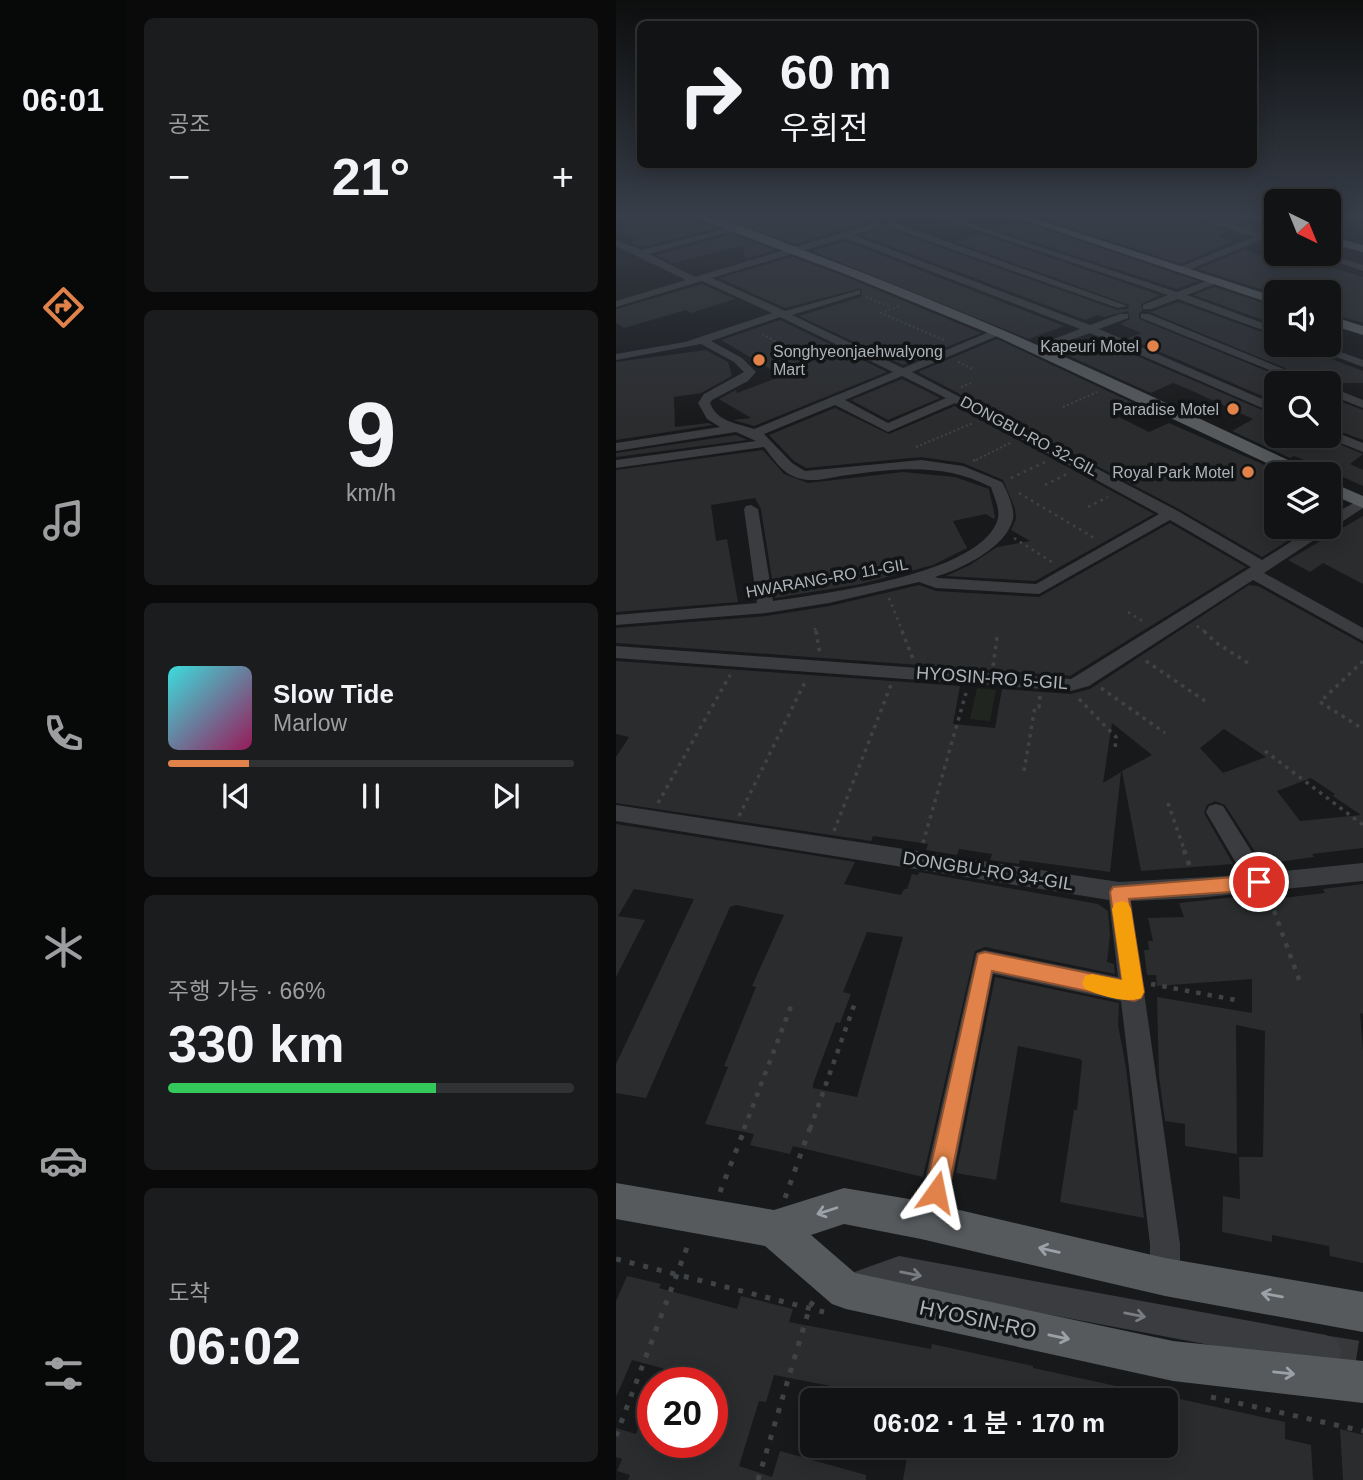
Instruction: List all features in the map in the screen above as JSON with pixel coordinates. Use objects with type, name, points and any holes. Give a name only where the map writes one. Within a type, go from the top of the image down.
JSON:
[{"type":"main road","points":[[882,284],[1039,348],[1278,462]]},
{"type":"main road","points":[[1229,284],[1264,296]]},
{"type":"main road","points":[[1341,323],[1363,331]]},
{"type":"main road","points":[[1341,492],[1362,503]]},
{"type":"main road","name":"HYOSIN-RO","points":[[616,1201],[774,1229],[839,1284],[1173,1361],[1363,1382]]},
{"type":"main road","points":[[774,1229],[844,1206],[1165,1261],[1363,1312]]},
{"type":"street","points":[[616,304],[682,284]]},
{"type":"street","name":"DONGBU-RO 32-GIL","points":[[711,284],[783,314],[904,371],[1028,435],[1171,513],[1363,635]]},
{"type":"street","points":[[973,284],[1088,328],[1264,405]]},
{"type":"street","points":[[1055,284],[1123,311],[1146,312],[1284,371]]},
{"type":"street","points":[[1144,284],[1264,328]]},
{"type":"street","points":[[1146,312],[1177,295],[1206,284]]},
{"type":"street","points":[[616,357],[663,350],[702,340],[856,292]]},
{"type":"street","points":[[1039,348],[1123,311]]},
{"type":"street","points":[[754,434],[998,332]]},
{"type":"street","points":[[702,340],[750,369],[750,374],[744,379],[715,393],[704,403],[713,420],[754,434],[767,443],[790,469],[806,475],[915,462],[972,473],[997,485],[1005,505],[1005,521],[1000,531]]},
{"type":"street","points":[[1341,356],[1363,364]]},
{"type":"street","points":[[1341,395],[1363,404]]},
{"type":"street","points":[[835,400],[888,428],[957,398]]},
{"type":"street","points":[[616,447],[737,428]]},
{"type":"street","points":[[1341,439],[1363,448]]},
{"type":"street","points":[[616,464],[767,443]]},
{"type":"street","points":[[1341,516],[1362,503]]},
{"type":"street","points":[[751,509],[766,608]]},
{"type":"street","points":[[923,578],[936,583],[1039,589],[1171,513]]},
{"type":"street","name":"HWARANG-RO 11-GIL","points":[[616,620],[766,608],[923,578],[970,557],[1000,531]]},
{"type":"street","name":"HYOSIN-RO 5-GIL","points":[[616,652],[1071,685],[1089,678],[1305,539]]},
{"type":"street","name":"DONGBU-RO 34-GIL","points":[[616,813],[1119,892],[1197,888],[1363,872]]},
{"type":"street","points":[[1216,813],[1261,882]]},
{"type":"street","points":[[1119,892],[1133,986],[1165,1261]]},
{"type":"street","points":[[921,1220],[936,1192],[985,961],[1133,986]]},
{"type":"street","points":[[839,1284],[899,1271],[1326,1351]]},
{"type":"path","points":[[856,292],[893,308]]},
{"type":"path","points":[[918,299],[881,313],[961,347]]},
{"type":"path","points":[[1063,407],[1115,384]]},
{"type":"path","points":[[916,447],[991,416]]},
{"type":"path","points":[[955,469],[1028,435]]},
{"type":"path","points":[[997,485],[1063,454]]},
{"type":"path","points":[[997,485],[1018,493],[1111,547]]},
{"type":"path","points":[[1000,531],[1069,572]]},
{"type":"path","points":[[884,586],[916,673]]},
{"type":"path","points":[[1183,617],[1248,663]]},
{"type":"path","points":[[731,831],[818,667],[815,628]]},
{"type":"path","points":[[991,679],[997,637]]},
{"type":"path","points":[[1131,651],[1205,701]]},
{"type":"path","points":[[650,818],[737,661]]},
{"type":"path","points":[[1363,661],[1320,702],[1363,729]]},
{"type":"path","points":[[828,846],[896,672]]},
{"type":"path","points":[[918,860],[971,677]]},
{"type":"path","points":[[1089,678],[1165,733]]},
{"type":"path","points":[[1024,771],[1035,707],[1040,707],[1039,683]]},
{"type":"path","points":[[1071,685],[1079,699],[1116,737],[1115,750]]},
{"type":"path","points":[[1265,751],[1363,825]]},
{"type":"path","points":[[1168,803],[1197,888]]},
{"type":"path","points":[[1261,882],[1301,985]]},
{"type":"path","points":[[1133,986],[1241,1001]]},
{"type":"path","points":[[774,1229],[856,1000]]},
{"type":"path","points":[[616,1436],[793,1001]]},
{"type":"path","points":[[758,1480],[810,1306],[839,1284]]},
{"type":"shaded area","points":[[977,688],[996,690],[990,721],[970,719]]},
{"type":"building","points":[[702,284],[735,299],[691,313],[686,310],[624,328],[616,323],[616,309]]},
{"type":"building","points":[[732,284],[863,284],[981,333],[903,365],[799,316],[861,297],[862,288],[785,308]]},
{"type":"building","points":[[894,284],[956,284],[1064,326],[1029,339]]},
{"type":"building","points":[[990,284],[1044,284],[1117,310],[1128,309],[1129,305],[1072,284],[1128,284],[1160,295],[1141,304],[1139,319],[1267,371],[1264,371],[1264,397],[1128,338],[1141,333],[1120,324],[1130,319],[1128,311],[1104,317],[1098,315],[1085,320]]},
{"type":"building","points":[[1162,284],[1190,284],[1177,289]]},
{"type":"building","points":[[1245,284],[1264,284],[1264,290]]},
{"type":"building","points":[[1341,284],[1363,284],[1363,323],[1341,317]]},
{"type":"building","points":[[1214,287],[1264,303],[1264,321],[1194,295]]},
{"type":"building","points":[[1178,302],[1264,333],[1264,357],[1326,357],[1363,371],[1363,383],[1341,383],[1341,371],[1292,371],[1150,312]]},
{"type":"building","points":[[780,320],[887,372],[754,426],[733,420],[751,418],[719,399],[736,390],[737,393],[782,376],[721,340]]},
{"type":"building","points":[[997,339],[1131,402],[1129,403],[1135,406],[1115,415],[1149,432],[1169,423],[1264,465],[1264,539],[1291,539],[1262,557],[1177,508],[918,372]]},
{"type":"building","points":[[1073,342],[1094,352],[1111,345],[1264,411],[1264,446],[1232,431],[1253,419],[1188,389],[1173,383],[1151,393],[1071,357]]},
{"type":"building","points":[[706,350],[728,362],[732,376],[701,393],[674,397],[675,427],[708,423],[713,425],[616,440],[616,362]]},
{"type":"building","points":[[902,379],[940,398],[888,420],[851,400]]},
{"type":"building","points":[[1341,402],[1363,410],[1363,440],[1341,432]]},
{"type":"building","points":[[955,406],[1154,514],[1035,581],[946,576],[970,565],[997,547],[1030,541],[1011,530],[1016,519],[1015,509],[1003,480],[963,463],[921,457],[806,468],[794,461],[769,435],[835,408],[889,434]]},
{"type":"building","points":[[736,435],[747,440],[616,457],[616,453]]},
{"type":"building","points":[[1341,445],[1363,454],[1350,464],[1363,470],[1363,486],[1341,476],[1341,462],[1309,462],[1294,456],[1290,458],[1269,448],[1341,448]]},
{"type":"building","points":[[763,450],[784,474],[808,483],[903,472],[955,477],[989,489],[995,517],[994,519],[986,514],[953,521],[967,548],[933,565],[861,584],[775,598],[761,509],[755,498],[711,505],[716,541],[727,539],[738,602],[616,612],[616,470]]},
{"type":"building","points":[[1363,516],[1363,584],[1323,563],[1310,572],[1288,560],[1324,539],[1341,539],[1341,529]]},
{"type":"building","points":[[1170,523],[1246,567],[1070,676],[616,643],[616,628],[766,616],[830,606],[919,585],[936,591],[1039,597]]},
{"type":"building","points":[[1249,585],[1258,586],[1363,644],[1363,848],[1312,854],[1314,857],[1263,864],[1225,805],[1215,801],[1207,805],[1204,813],[1233,864],[1141,871],[1122,771],[1152,755],[1112,723],[1103,783],[1121,772],[1110,872],[1020,860],[1019,864],[990,860],[992,854],[959,849],[957,855],[926,850],[928,844],[873,836],[871,841],[616,803],[616,757],[629,737],[616,734],[616,661],[960,686],[953,724],[995,728],[1002,689],[1071,694],[1090,689]],"holes":[[[1224,729],[1266,757],[1223,773],[1200,748]],[[1311,778],[1335,794],[1333,796],[1361,815],[1300,821],[1277,791]]]},
{"type":"building","points":[[616,824],[855,862],[844,884],[901,895],[904,889],[907,889],[912,874],[918,875],[919,872],[1098,904],[1108,911],[1110,935],[1107,962],[1114,964],[1115,974],[985,947],[975,951],[923,1177],[793,1146],[790,1154],[750,1145],[754,1134],[705,1124],[728,1067],[724,1066],[756,987],[752,986],[784,915],[736,905],[730,907],[646,1098],[616,1093],[616,1064],[694,899],[634,889],[618,916],[645,920],[616,977]],"holes":[[[867,932],[903,937],[857,1097],[813,1088],[836,1022],[840,1023],[851,994],[843,992]]]},
{"type":"building","points":[[1363,884],[1363,1014],[1360,1013],[1363,1050],[1363,1263],[1330,1256],[1329,1246],[1272,1235],[1272,1242],[1222,1232],[1223,1196],[1240,1199],[1239,1157],[1263,1157],[1265,1031],[1236,1025],[1237,1154],[1185,1146],[1185,1124],[1165,1121],[1159,1076],[1157,997],[1252,1013],[1252,979],[1157,986],[1156,975],[1147,975],[1144,950],[1149,950],[1148,941],[1153,941],[1148,918],[1184,917],[1179,903],[1263,894],[1265,900],[1325,893],[1323,889]]},
{"type":"building","points":[[995,977],[1119,1003],[1118,1025],[1126,1068],[1144,1218],[1060,1202],[1074,1110],[1077,1110],[1082,1061],[1080,1059],[1018,1046],[996,1180],[956,1173]]},
{"type":"building","points":[[627,1276],[661,1284],[659,1288],[737,1309],[741,1296],[793,1309],[789,1322],[931,1349],[932,1344],[1126,1388],[841,1388],[774,1375],[766,1402],[759,1401],[739,1466],[772,1477],[780,1451],[866,1475],[866,1480],[628,1480],[630,1475],[617,1471],[622,1459],[616,1457],[616,1428],[636,1434],[637,1432],[637,1458],[728,1458],[728,1367],[657,1367],[632,1360],[616,1397],[616,1301]]},
{"type":"building","points":[[1178,1399],[1285,1422],[1285,1439],[1311,1445],[1313,1480],[903,1480],[907,1458],[1178,1458]]},
{"type":"building","points":[[1340,1429],[1363,1435],[1363,1480],[1343,1480]]},
{"type":"tunnel","points":[[1326,1351],[1363,1357]]},
{"type":"slow traffic","points":[[1092,983],[1134,992],[1122,909]]},
{"type":"place","name":"Kapeuri Motel","points":[[1153,346]]},
{"type":"place","name":"Songhyeonjaehwalyong Mart","points":[[759,360]]},
{"type":"place","name":"Paradise Motel","points":[[1233,409]]},
{"type":"place","name":"Royal Park Motel","points":[[1248,472]]},
{"type":"route","points":[[936,1192],[985,961],[1134,992],[1119,892],[1259,882]]}]
